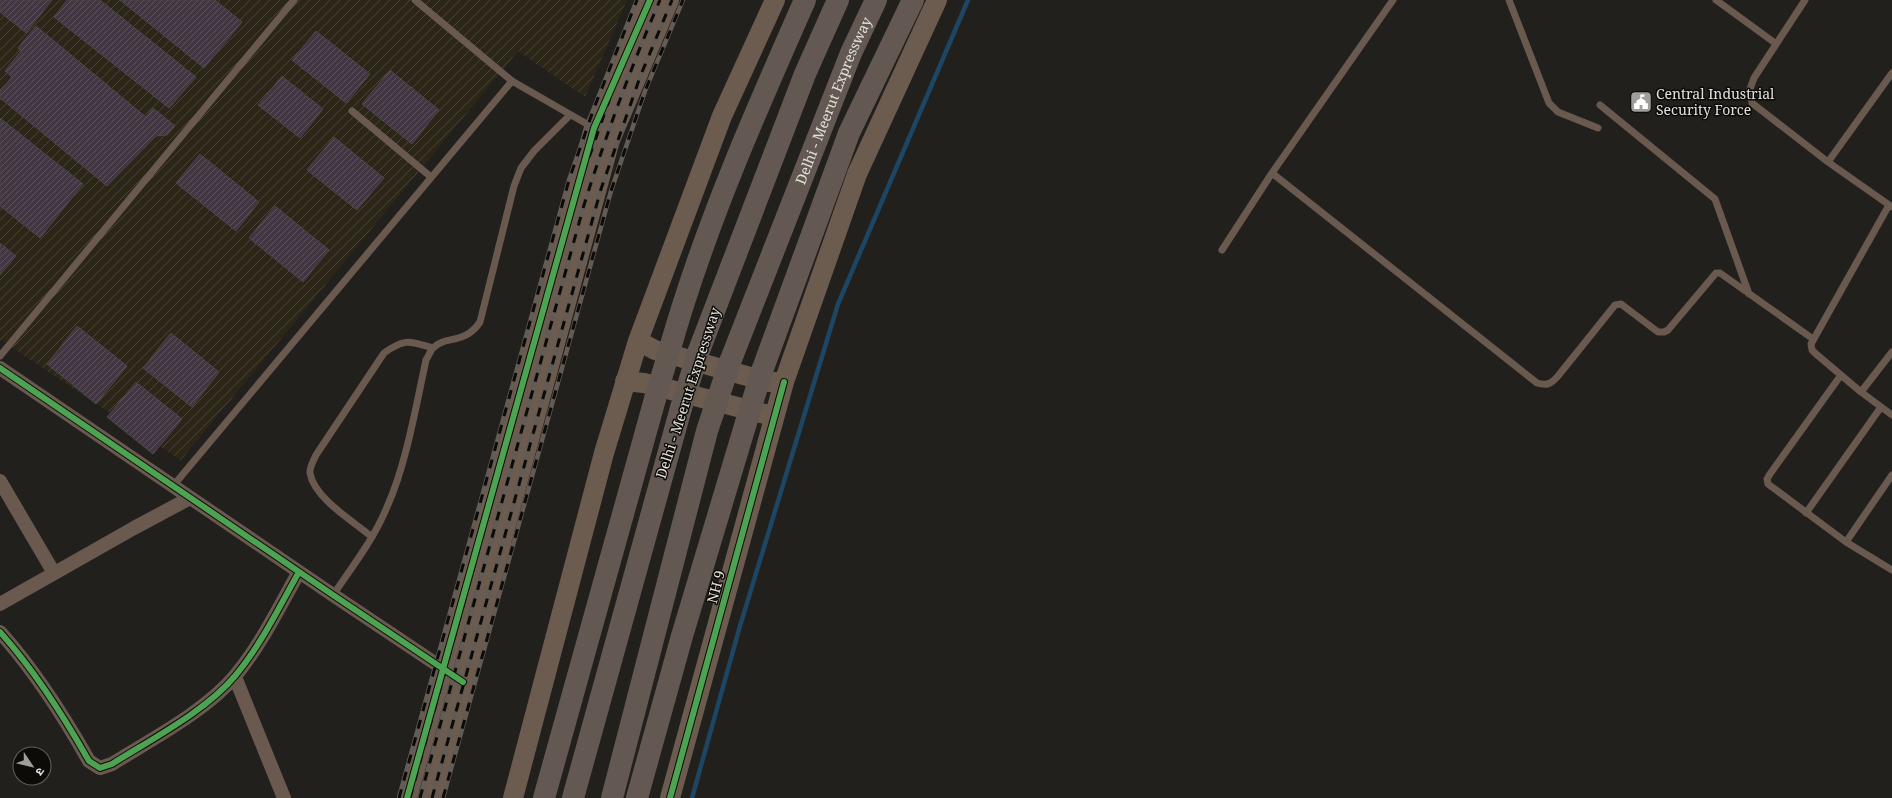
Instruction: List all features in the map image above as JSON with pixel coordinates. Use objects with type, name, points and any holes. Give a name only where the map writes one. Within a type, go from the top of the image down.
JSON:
[{"type":"highway","points":[[544,798],[688,286],[749,124],[805,0]]},
{"type":"highway","name":"Delhi - Meerut Expressway","points":[[573,798],[680,408],[698,353],[805,74],[838,0]]},
{"type":"highway","name":"Delhi - Meerut Expressway","points":[[612,798],[713,413],[730,362],[851,53],[876,0]]},
{"type":"highway","points":[[637,798],[684,628],[762,371],[849,133],[913,0]]},
{"type":"street","points":[[407,798],[441,669],[602,134],[650,0]]},
{"type":"street","points":[[432,798],[463,682],[602,134],[669,0]]},
{"type":"street","points":[[513,798],[604,452],[638,341],[722,116],[776,0]]},
{"type":"street","name":"NH 9","points":[[670,798],[784,382],[857,174],[937,0]]},
{"type":"street","points":[[638,341],[655,350],[760,380],[784,382]]},
{"type":"street","points":[[0,368],[333,596],[441,669],[463,682]]},
{"type":"street","points":[[626,381],[644,382],[759,412],[774,418]]},
{"type":"street","points":[[0,481],[54,573]]},
{"type":"street","points":[[0,604],[190,498]]},
{"type":"street","points":[[0,632],[16,650],[45,689],[89,761],[100,768],[112,764],[198,709],[235,677],[259,643],[299,572]]},
{"type":"street","points":[[235,677],[284,798]]},
{"type":"lane","points":[[0,356],[294,0]]},
{"type":"lane","points":[[415,0],[512,81],[602,134]]},
{"type":"lane","points":[[1222,250],[1272,173],[1392,0]]},
{"type":"lane","points":[[1508,0],[1550,103],[1558,112],[1598,128]]},
{"type":"lane","points":[[1716,0],[1775,43]]},
{"type":"lane","points":[[1805,0],[1775,43],[1754,78],[1750,89],[1752,103],[1828,162],[1890,206],[1812,338],[1811,344],[1812,350],[1861,392],[1892,415]]},
{"type":"lane","points":[[1828,162],[1892,73]]},
{"type":"lane","points":[[172,486],[512,81]]},
{"type":"lane","points":[[1600,105],[1715,199],[1749,294]]},
{"type":"lane","points":[[352,112],[432,177]]},
{"type":"lane","points":[[333,596],[372,537],[387,508],[397,480],[426,360],[433,348],[444,342],[463,338],[474,332],[480,322],[514,186],[521,168],[534,151],[570,115]]},
{"type":"lane","points":[[1272,173],[1537,383],[1545,385],[1552,383],[1615,304],[1621,304],[1658,332],[1664,332],[1668,330],[1716,273],[1720,274],[1812,338]]},
{"type":"lane","points":[[372,537],[328,501],[315,488],[310,471],[316,455],[384,353],[398,343],[411,341],[433,348]]},
{"type":"lane","points":[[1861,392],[1892,352]]},
{"type":"lane","points":[[1841,375],[1767,479],[1768,484],[1846,542],[1892,570]]},
{"type":"lane","points":[[1806,513],[1881,407]]},
{"type":"lane","points":[[1846,542],[1892,475]]},
{"type":"shaded area","points":[[0,0],[627,0],[585,97],[518,51],[181,460],[1,340],[0,341]]},
{"type":"building","points":[[0,0],[52,0],[26,33],[0,12]]},
{"type":"building","points":[[67,0],[100,0],[196,77],[169,108],[54,17]]},
{"type":"building","points":[[120,0],[215,0],[242,22],[204,68]]},
{"type":"building","points":[[36,26],[146,117],[153,108],[175,126],[167,135],[156,136],[107,186],[0,98],[0,91],[12,77],[5,71],[21,51],[18,48]]},
{"type":"building","points":[[316,31],[370,74],[346,103],[292,60]]},
{"type":"building","points":[[390,70],[439,110],[412,144],[362,104]]},
{"type":"building","points":[[282,76],[323,109],[300,138],[258,105]]},
{"type":"building","points":[[0,118],[83,184],[40,238],[0,206]]},
{"type":"building","points":[[334,137],[384,178],[357,210],[307,170]]},
{"type":"building","points":[[200,154],[259,202],[236,231],[176,183]]},
{"type":"building","points":[[275,206],[329,250],[303,282],[249,238]]},
{"type":"building","points":[[0,243],[16,256],[0,275]]},
{"type":"building","points":[[77,326],[127,366],[96,404],[47,364]]},
{"type":"building","points":[[171,333],[219,372],[192,407],[143,368]]},
{"type":"building","points":[[136,382],[182,419],[153,454],[107,417]]},
{"type":"waterway","points":[[692,798],[740,626],[838,304],[968,0]]},
{"type":"railway","points":[[399,798],[569,180],[594,108],[637,0]]},
{"type":"railway","points":[[410,798],[580,183],[619,72],[649,0]]},
{"type":"railway","points":[[420,798],[584,205],[619,101],[660,0]]},
{"type":"railway","points":[[432,798],[601,189],[640,77],[672,0]]},
{"type":"railway","points":[[443,798],[611,191],[645,91],[683,0]]},
{"type":"cycle path","points":[[407,798],[594,128],[650,0]]},
{"type":"cycle path","points":[[0,368],[463,682]]},
{"type":"cycle path","points":[[670,798],[784,382]]},
{"type":"cycle path","points":[[0,632],[37,678],[89,761],[100,768],[112,764],[177,724],[223,689],[253,652],[299,572]]},
{"type":"place","name":"Central Industrial Security Force","points":[[1641,102]]}]
